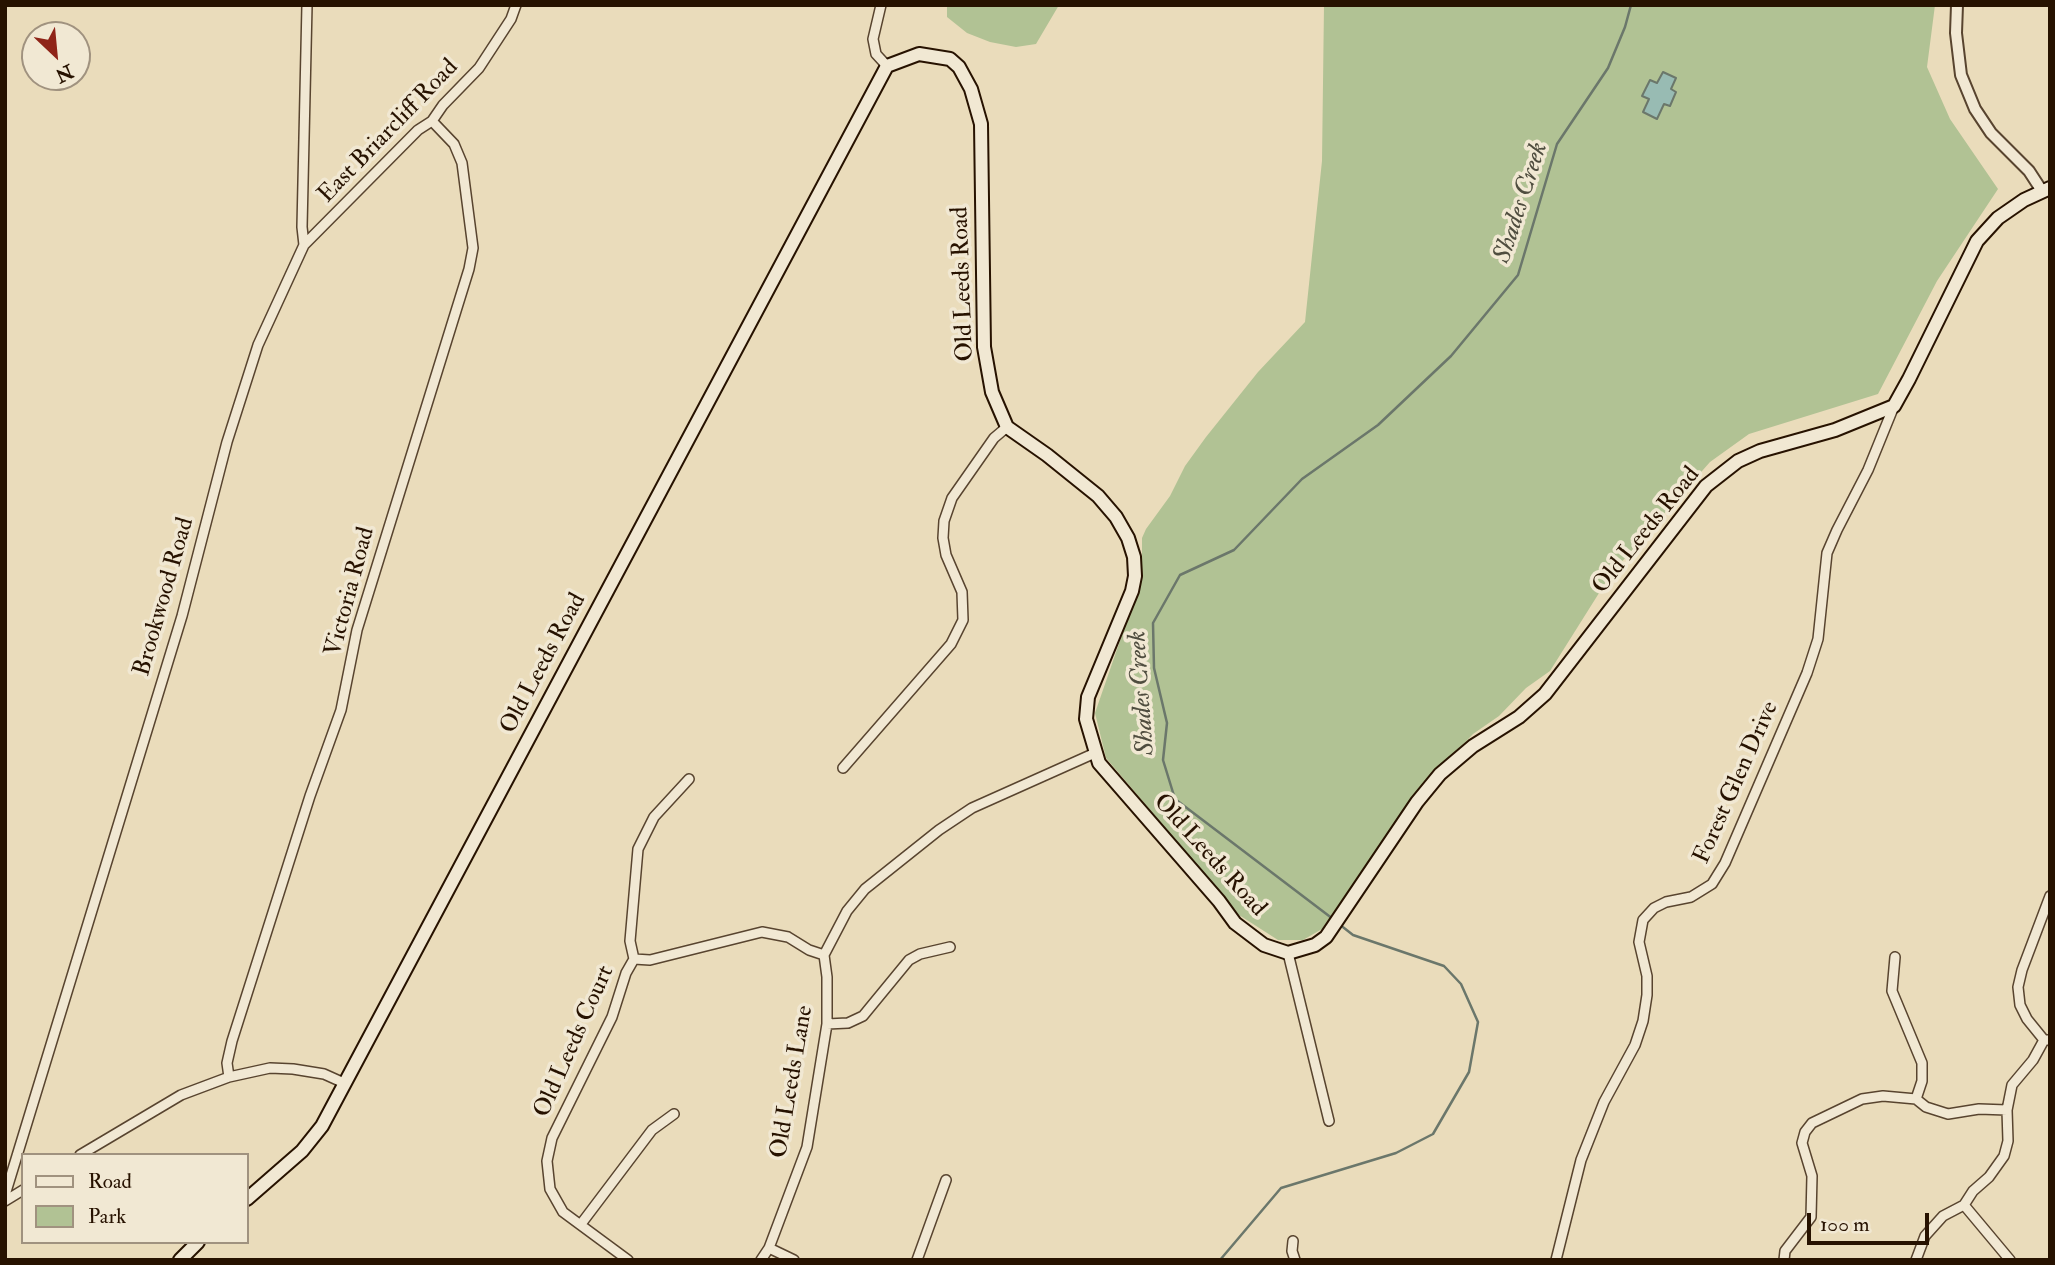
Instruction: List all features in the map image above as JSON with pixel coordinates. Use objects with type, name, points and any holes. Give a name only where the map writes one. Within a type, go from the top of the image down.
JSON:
[{"type":"main road","name":"Old Leeds Road","points":[[248,1198],[302,1151],[322,1126],[887,66],[919,54],[950,59],[959,67],[971,89],[981,124],[984,347],[992,392],[1007,427],[1098,496],[1116,517],[1128,538],[1134,557],[1135,576],[1132,591],[1088,697],[1086,719],[1095,753],[1100,763],[1235,923],[1264,944],[1288,953],[1315,945],[1326,937],[1417,802],[1440,774],[1473,746],[1519,718],[1545,694],[1706,486],[1738,461],[1760,451],[1835,430],[1894,406]]},
{"type":"main road","points":[[1894,406],[1977,241],[1998,218],[2046,190]]},
{"type":"main road","points":[[180,1260],[196,1244]]},
{"type":"street","name":"Brookwood Road","points":[[5,1195],[182,616],[227,442],[258,345],[304,245],[302,227],[307,5]]},
{"type":"street","name":"East Briarcliff Road","points":[[304,245],[418,130],[432,121],[443,104],[480,68],[511,19],[516,5]]},
{"type":"street","points":[[881,5],[873,39],[876,54],[887,66]]},
{"type":"street","points":[[1956,5],[1961,75],[1975,110],[1991,133],[2046,190]]},
{"type":"street","name":"Victoria Road","points":[[229,1077],[227,1063],[232,1041],[310,796],[341,710],[356,630],[473,248],[462,163],[453,144],[432,121]]},
{"type":"street","name":"Forest Glen Drive","points":[[1556,1260],[1581,1160],[1604,1102],[1635,1045],[1643,1021],[1647,976],[1639,942],[1643,920],[1654,908],[1666,902],[1691,897],[1712,884],[1725,863],[1807,673],[1818,639],[1827,553],[1868,470],[1894,406]]},
{"type":"street","points":[[843,768],[951,644],[962,620],[962,592],[946,555],[944,521],[952,498],[994,438],[1007,427]]},
{"type":"street","points":[[634,960],[650,960],[762,932],[788,937],[824,955],[847,911],[865,889],[939,830],[972,808],[1095,753]]},
{"type":"street","name":"Old Leeds Court","points":[[628,1260],[581,1224],[570,1220],[563,1212],[550,1189],[547,1161],[552,1138],[612,1017],[626,973],[634,960],[630,941],[638,849],[654,817],[689,779]]},
{"type":"street","points":[[1916,1260],[1925,1236],[1943,1216],[1964,1205],[2004,1156],[2008,1141],[2007,1110],[2012,1085],[2047,1040],[2027,1019],[2020,1005],[2018,987],[2050,896]]},
{"type":"street","points":[[827,1024],[848,1023],[863,1016],[909,960],[920,954],[950,947]]},
{"type":"street","points":[[1288,953],[1329,1121]]},
{"type":"street","name":"Old Leeds Lane","points":[[761,1260],[769,1248],[807,1147],[827,1024],[824,955]]},
{"type":"street","points":[[1895,957],[1892,991],[1922,1063],[1922,1081],[1916,1099]]},
{"type":"street","points":[[83,1153],[181,1095],[229,1077],[270,1068],[293,1069],[324,1074],[344,1083]]},
{"type":"street","points":[[1784,1260],[1785,1251],[1811,1217],[1812,1176],[1802,1143],[1805,1132],[1812,1123],[1862,1099],[1883,1096],[1916,1099],[1926,1107],[1948,1114],[2007,1110]]},
{"type":"street","points":[[581,1224],[652,1130],[674,1114]]},
{"type":"street","points":[[917,1260],[946,1180]]},
{"type":"street","points":[[5,1201],[21,1191]]},
{"type":"street","points":[[1964,1205],[2010,1260]]},
{"type":"street","points":[[1293,1241],[1295,1260]]},
{"type":"street","points":[[769,1248],[794,1260]]},
{"type":"green space","points":[[947,5],[1059,5],[1036,44],[1016,47],[990,42],[967,33],[947,17]]},
{"type":"green space","points":[[1324,5],[1935,5],[1927,67],[1950,119],[1998,189],[1937,281],[1878,394],[1749,434],[1710,462],[1611,574],[1550,671],[1526,688],[1499,716],[1473,734],[1455,753],[1385,837],[1322,929],[1303,940],[1278,940],[1239,915],[1106,758],[1095,713],[1142,577],[1142,538],[1146,529],[1206,437],[1258,372],[1305,322],[1322,161]]},
{"type":"water","points":[[1663,72],[1676,78],[1671,89],[1676,92],[1670,106],[1664,104],[1657,119],[1643,112],[1649,99],[1642,96],[1650,80],[1657,83]]},
{"type":"waterway","name":"Shades Creek","points":[[1333,919],[1175,799],[1163,760],[1167,723],[1154,668],[1153,623],[1180,575],[1234,550],[1302,479],[1378,425],[1451,356],[1518,275],[1557,144],[1608,68],[1631,5]]},
{"type":"waterway","name":"Shades Creek","points":[[1220,1260],[1281,1188],[1396,1153],[1433,1134],[1469,1072],[1478,1022],[1461,984],[1444,966],[1353,935],[1339,924]]}]
